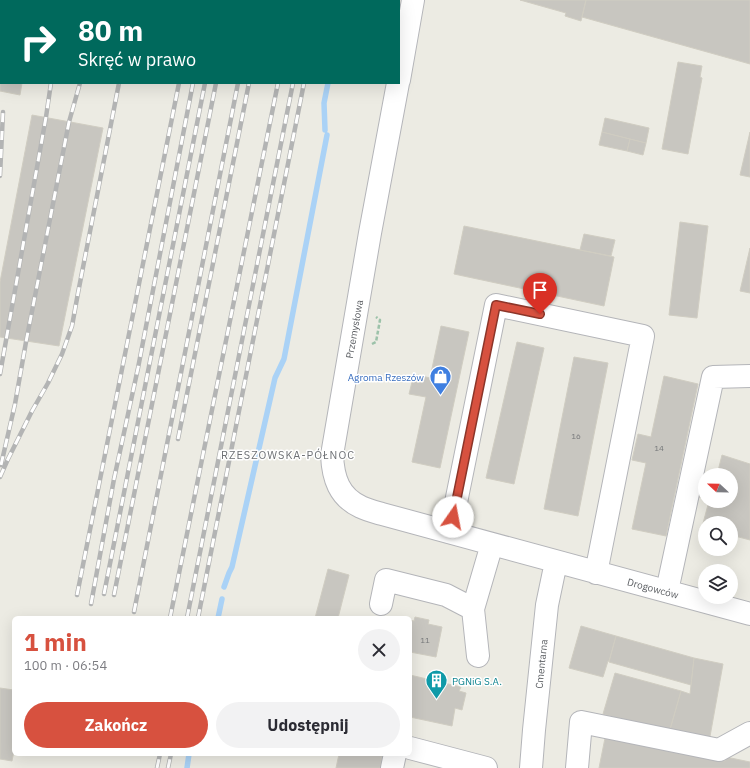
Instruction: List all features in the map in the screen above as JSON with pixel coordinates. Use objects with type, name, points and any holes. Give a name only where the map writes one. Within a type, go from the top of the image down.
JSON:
[{"type":"street","points":[[400,75],[414,0]]},
{"type":"street","name":"Przemysłowa","points":[[398,84],[332,455],[333,468],[340,488],[345,496],[362,508],[556,562]]},
{"type":"street","points":[[450,532],[496,305],[643,336],[596,573]]},
{"type":"street","points":[[667,592],[713,377],[750,376]]},
{"type":"street","points":[[478,656],[473,609],[492,544]]},
{"type":"street","name":"Drogowców","points":[[556,562],[750,614]]},
{"type":"street","name":"Cmentarna","points":[[531,768],[547,604],[556,562]]},
{"type":"street","points":[[381,604],[386,580],[446,595],[473,609]]},
{"type":"street","points":[[577,768],[581,722],[720,750],[750,733]]},
{"type":"street","points":[[412,749],[486,768]]},
{"type":"street","points":[[392,768],[395,756]]},
{"type":"building","points":[[520,0],[586,0],[581,21],[565,16],[566,13]]},
{"type":"building","points":[[586,0],[750,0],[750,64],[582,17]]},
{"type":"building","points":[[678,62],[702,66],[700,77],[702,78],[688,154],[662,149]]},
{"type":"building","points":[[0,84],[22,84],[20,95],[0,91]]},
{"type":"building","points":[[32,115],[103,128],[59,346],[0,337],[0,282]]},
{"type":"building","points":[[605,118],[649,128],[646,143],[602,132]]},
{"type":"building","points":[[602,132],[630,139],[627,151],[599,145]]},
{"type":"building","points":[[750,132],[750,177],[740,175]]},
{"type":"building","points":[[630,139],[646,143],[643,155],[627,151]]},
{"type":"building","points":[[680,222],[708,226],[697,318],[669,315]]},
{"type":"building","points":[[464,226],[614,257],[604,306],[454,274]]},
{"type":"building","points":[[584,234],[615,240],[611,256],[580,250]]},
{"type":"building","points":[[750,248],[750,293],[740,291]]},
{"type":"building","points":[[441,326],[469,332],[440,468],[412,462],[426,397],[409,394],[414,374],[430,378]]},
{"type":"building","points":[[517,342],[544,348],[514,484],[486,478]]},
{"type":"building","points":[[574,357],[608,363],[578,516],[544,509]]},
{"type":"building","points":[[664,376],[698,384],[666,536],[632,529],[646,463],[632,460],[638,434],[651,437]]},
{"type":"building","points":[[722,455],[750,464],[750,540],[738,537],[738,516],[705,516],[707,508],[738,508],[738,468],[719,468]]},
{"type":"building","points":[[328,569],[349,575],[339,616],[316,616]]},
{"type":"building","points":[[415,617],[429,620],[428,624],[442,627],[436,657],[412,652],[412,620],[414,621]]},
{"type":"building","points":[[581,626],[616,636],[603,677],[569,668]]},
{"type":"building","points":[[616,636],[694,658],[691,685],[609,662]]},
{"type":"building","points":[[694,658],[723,664],[709,742],[669,733],[681,691],[690,694]]},
{"type":"building","points":[[615,673],[681,691],[669,733],[603,714]]},
{"type":"building","name":"PGNiG S.A.","points":[[412,675],[461,687],[459,691],[466,693],[462,710],[455,708],[452,726],[412,717]]},
{"type":"building","points":[[0,688],[12,690],[13,756],[12,761],[0,759]]},
{"type":"building","points":[[605,738],[725,761],[726,757],[750,762],[750,768],[599,768]]},
{"type":"building","points":[[339,756],[383,756],[380,768],[336,768]]},
{"type":"waterway","points":[[325,130],[324,103],[328,84]]},
{"type":"waterway","points":[[224,587],[232,567],[275,378],[284,359],[327,135]]},
{"type":"waterway","points":[[218,616],[222,599]]},
{"type":"waterway","points":[[187,768],[189,756]]},
{"type":"railway","points":[[0,374],[51,84]]},
{"type":"railway","points":[[1,465],[15,404],[69,122],[80,84]]},
{"type":"railway","points":[[0,477],[62,354],[72,326],[119,84]]},
{"type":"railway","points":[[77,595],[179,84]]},
{"type":"railway","points":[[91,604],[114,479],[138,368],[193,84]]},
{"type":"railway","points":[[104,594],[205,84]]},
{"type":"railway","points":[[114,595],[216,84]]},
{"type":"railway","points":[[134,612],[238,84]]},
{"type":"railway","points":[[178,439],[249,84]]},
{"type":"railway","points":[[170,616],[278,84]]},
{"type":"railway","points":[[187,616],[293,84]]},
{"type":"railway","points":[[198,616],[304,84]]},
{"type":"railway","points":[[0,176],[3,112]]},
{"type":"railway","points":[[157,768],[160,756]]},
{"type":"railway","points":[[168,768],[171,756]]},
{"type":"place","name":"Agroma Rzeszów","points":[[440,396]]},
{"type":"place","name":"PGNiG S.A.","points":[[437,700]]},
{"type":"district","name":"RZESZOWSKA-PÓŁNOC","points":[[288,455]]},
{"type":"route","points":[[453,517],[496,305],[540,314]]}]
